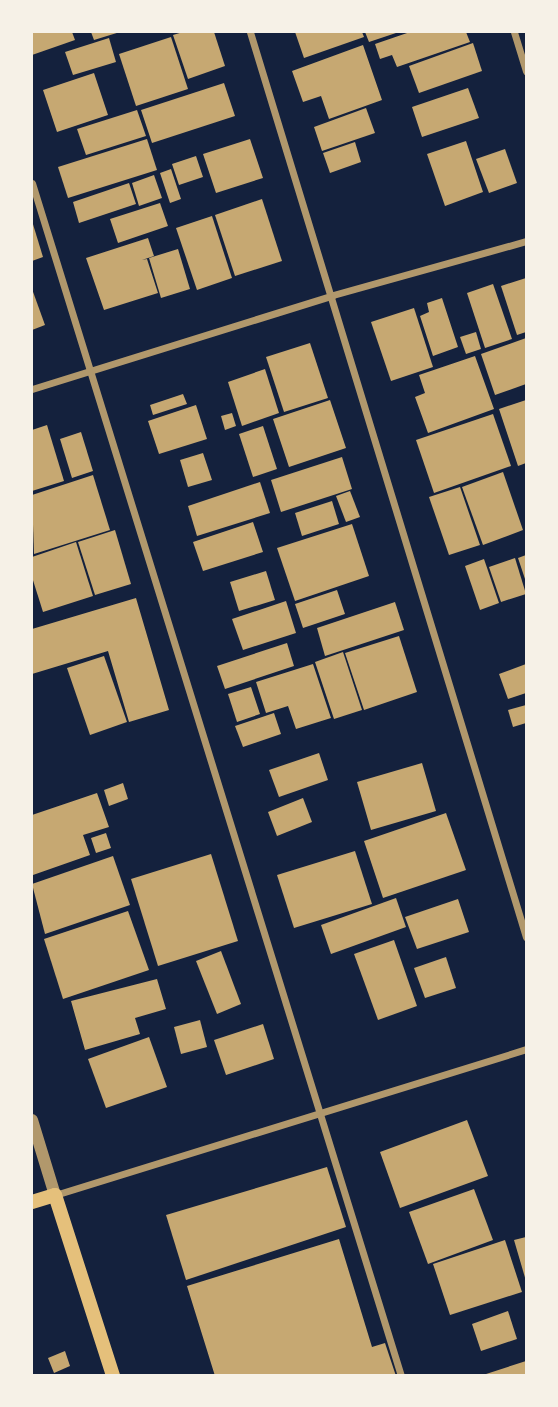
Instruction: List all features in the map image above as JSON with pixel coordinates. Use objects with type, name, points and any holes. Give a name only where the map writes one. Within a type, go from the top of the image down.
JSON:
[{"type":"main road","points":[[32,1202],[55,1195],[113,1376]]},
{"type":"street","points":[[250,32],[333,295],[527,937]]},
{"type":"street","points":[[514,32],[527,71]]},
{"type":"street","points":[[32,183],[322,1113],[401,1376]]},
{"type":"street","points":[[32,389],[333,295],[527,241]]},
{"type":"street","points":[[32,1120],[55,1195],[527,1049]]},
{"type":"building","points":[[32,32],[72,32],[75,40],[32,55]]},
{"type":"building","points":[[91,32],[120,32],[94,40]]},
{"type":"building","points":[[183,32],[214,32],[225,66],[188,79],[173,35]]},
{"type":"building","points":[[295,32],[362,32],[364,37],[304,58]]},
{"type":"building","points":[[365,32],[399,32],[369,42]]},
{"type":"building","points":[[410,32],[466,32],[470,42],[397,67],[392,55],[380,59],[375,44]]},
{"type":"building","points":[[171,37],[188,89],[136,106],[119,54]]},
{"type":"building","points":[[109,38],[116,62],[73,75],[65,52]]},
{"type":"building","points":[[473,43],[482,71],[419,93],[409,66]]},
{"type":"building","points":[[363,45],[382,100],[329,119],[321,96],[303,102],[292,71]]},
{"type":"building","points":[[94,73],[108,115],[57,132],[43,90]]},
{"type":"building","points":[[224,83],[235,116],[152,143],[141,110]]},
{"type":"building","points":[[468,88],[479,118],[422,137],[412,107]]},
{"type":"building","points":[[366,108],[375,133],[322,151],[314,127]]},
{"type":"building","points":[[137,110],[146,136],[86,155],[77,129]]},
{"type":"building","points":[[147,139],[157,170],[68,198],[58,167]]},
{"type":"building","points":[[250,139],[263,178],[216,193],[203,154]]},
{"type":"building","points":[[466,141],[483,192],[445,206],[427,154]]},
{"type":"building","points":[[355,142],[361,162],[330,173],[323,153]]},
{"type":"building","points":[[505,149],[517,183],[489,193],[476,159]]},
{"type":"building","points":[[196,156],[203,177],[179,185],[172,164]]},
{"type":"building","points":[[171,169],[181,199],[170,203],[160,173]]},
{"type":"building","points":[[154,175],[162,198],[139,206],[132,183]]},
{"type":"building","points":[[129,183],[136,204],[79,223],[73,202]]},
{"type":"building","points":[[262,199],[282,261],[235,276],[215,215]]},
{"type":"building","points":[[160,203],[168,226],[118,243],[110,219]]},
{"type":"building","points":[[212,216],[232,278],[197,290],[176,228]]},
{"type":"building","points":[[32,221],[43,257],[32,261]]},
{"type":"building","points":[[148,238],[154,256],[142,260],[147,259],[158,293],[104,310],[86,258]]},
{"type":"building","points":[[178,249],[190,289],[161,298],[149,258]]},
{"type":"building","points":[[526,278],[526,332],[517,335],[501,286]]},
{"type":"building","points":[[493,284],[512,339],[485,348],[467,293]]},
{"type":"building","points":[[32,289],[45,325],[32,330]]},
{"type":"building","points":[[442,298],[458,347],[433,356],[420,316],[429,312],[427,303]]},
{"type":"building","points":[[414,308],[433,367],[391,381],[371,322]]},
{"type":"building","points":[[476,332],[481,349],[466,354],[460,337]]},
{"type":"building","points":[[526,338],[526,384],[495,395],[481,354]]},
{"type":"building","points":[[310,343],[328,398],[284,412],[266,357]]},
{"type":"building","points":[[475,356],[494,409],[428,433],[415,397],[425,393],[419,375]]},
{"type":"building","points":[[265,369],[279,413],[242,426],[228,382]]},
{"type":"building","points":[[183,394],[187,404],[153,415],[150,405]]},
{"type":"building","points":[[330,400],[346,448],[289,467],[273,419]]},
{"type":"building","points":[[526,400],[526,463],[518,466],[499,409]]},
{"type":"building","points":[[196,405],[207,439],[159,454],[148,421]]},
{"type":"building","points":[[232,413],[236,426],[225,430],[221,416]]},
{"type":"building","points":[[493,414],[511,466],[434,493],[416,440]]},
{"type":"building","points":[[47,425],[64,481],[32,491],[32,430]]},
{"type":"building","points":[[263,426],[277,469],[253,477],[239,434]]},
{"type":"building","points":[[81,432],[93,471],[72,478],[60,439]]},
{"type":"building","points":[[203,453],[212,480],[188,487],[180,460]]},
{"type":"building","points":[[342,457],[352,489],[281,512],[271,480]]},
{"type":"building","points":[[503,472],[523,530],[483,545],[462,487]]},
{"type":"building","points":[[93,475],[110,530],[34,554],[32,495]]},
{"type":"building","points":[[260,482],[270,513],[197,536],[188,506]]},
{"type":"building","points":[[460,487],[480,545],[449,555],[429,497]]},
{"type":"building","points":[[350,491],[360,517],[346,522],[336,496]]},
{"type":"building","points":[[332,501],[339,524],[302,536],[295,513]]},
{"type":"building","points":[[253,522],[263,552],[203,571],[193,542]]},
{"type":"building","points":[[352,524],[369,576],[295,601],[277,548]]},
{"type":"building","points":[[115,530],[131,584],[95,595],[78,542]]},
{"type":"building","points":[[76,542],[93,596],[43,612],[32,577],[32,557]]},
{"type":"building","points":[[526,555],[526,582],[518,558]]},
{"type":"building","points":[[515,558],[526,594],[501,602],[489,567]]},
{"type":"building","points":[[484,559],[499,603],[480,610],[465,566]]},
{"type":"building","points":[[266,571],[275,600],[239,611],[230,582]]},
{"type":"building","points":[[337,590],[345,614],[303,628],[295,604]]},
{"type":"building","points":[[136,598],[169,710],[129,722],[108,651],[32,674],[32,629]]},
{"type":"building","points":[[286,601],[296,633],[243,650],[232,619]]},
{"type":"building","points":[[395,602],[404,630],[325,656],[317,628]]},
{"type":"building","points":[[399,636],[417,692],[364,710],[345,653]]},
{"type":"building","points":[[287,643],[294,666],[225,689],[217,666]]},
{"type":"building","points":[[343,652],[362,710],[334,719],[315,662]]},
{"type":"building","points":[[104,656],[127,722],[90,735],[67,668]]},
{"type":"building","points":[[313,664],[331,718],[296,729],[288,706],[266,713],[256,682]]},
{"type":"building","points":[[526,664],[526,693],[508,699],[499,674]]},
{"type":"building","points":[[251,687],[260,714],[237,722],[228,694]]},
{"type":"building","points":[[526,705],[526,723],[513,727],[508,710]]},
{"type":"building","points":[[274,713],[281,734],[243,747],[235,726]]},
{"type":"building","points":[[319,753],[328,780],[279,797],[269,770]]},
{"type":"building","points":[[422,763],[436,811],[371,830],[357,782]]},
{"type":"building","points":[[123,783],[128,799],[109,806],[104,790]]},
{"type":"building","points":[[97,793],[109,827],[83,835],[90,855],[33,875],[32,815]]},
{"type":"building","points":[[303,798],[312,822],[277,836],[268,812]]},
{"type":"building","points":[[446,813],[466,870],[383,898],[364,841]]},
{"type":"building","points":[[106,833],[111,848],[96,853],[91,838]]},
{"type":"building","points":[[355,851],[372,904],[294,928],[277,875]]},
{"type":"building","points":[[211,854],[238,941],[158,966],[131,879]]},
{"type":"building","points":[[113,856],[130,905],[45,934],[32,884]]},
{"type":"building","points":[[396,898],[406,927],[331,954],[321,925]]},
{"type":"building","points":[[458,899],[469,932],[417,949],[405,917]]},
{"type":"building","points":[[128,911],[149,970],[63,999],[44,939]]},
{"type":"building","points":[[394,940],[417,1006],[378,1020],[354,954]]},
{"type":"building","points":[[221,951],[241,1004],[217,1014],[196,961]]},
{"type":"building","points":[[446,957],[456,988],[425,998],[414,968]]},
{"type":"building","points":[[157,979],[166,1009],[135,1018],[140,1034],[85,1050],[71,1001]]},
{"type":"building","points":[[200,1020],[207,1047],[181,1054],[174,1027]]},
{"type":"building","points":[[263,1024],[274,1059],[226,1075],[214,1040]]},
{"type":"building","points":[[149,1037],[167,1087],[106,1108],[88,1059]]},
{"type":"building","points":[[467,1120],[488,1176],[400,1208],[380,1152]]},
{"type":"building","points":[[327,1167],[346,1227],[186,1280],[166,1215]]},
{"type":"building","points":[[474,1189],[493,1240],[428,1264],[409,1212]]},
{"type":"building","points":[[526,1237],[526,1281],[514,1240]]},
{"type":"building","points":[[339,1239],[372,1347],[385,1343],[396,1376],[215,1376],[187,1286]]},
{"type":"building","points":[[505,1240],[522,1292],[450,1315],[433,1264]]},
{"type":"building","points":[[508,1311],[517,1339],[481,1351],[472,1324]]},
{"type":"building","points":[[65,1351],[70,1366],[54,1373],[48,1358]]},
{"type":"building","points":[[526,1361],[526,1376],[483,1376],[483,1375]]}]
